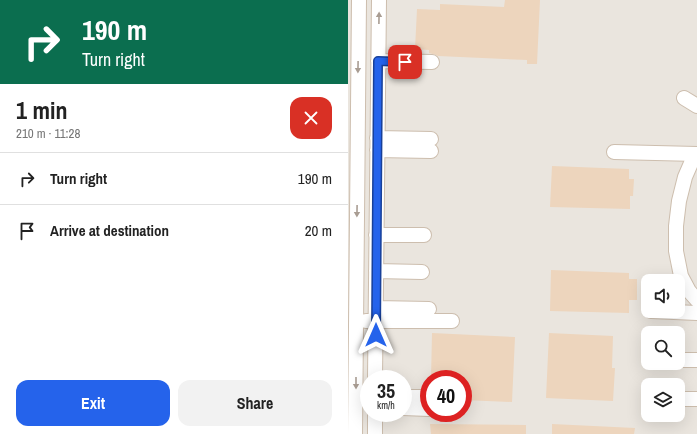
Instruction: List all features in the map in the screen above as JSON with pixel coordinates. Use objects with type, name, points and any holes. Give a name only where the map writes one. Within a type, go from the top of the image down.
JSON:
[{"type":"street","points":[[355,434],[352,353],[356,321],[352,278],[354,187],[353,37],[359,0]]},
{"type":"street","points":[[375,370],[379,0]]},
{"type":"street","points":[[378,61],[432,62]]},
{"type":"street","points":[[684,98],[697,106]]},
{"type":"street","points":[[354,99],[377,107]]},
{"type":"street","points":[[377,144],[431,145]]},
{"type":"street","points":[[614,152],[696,154],[685,177],[680,195],[676,226],[676,251],[680,276],[689,291],[697,300]]},
{"type":"street","points":[[354,187],[376,180]]},
{"type":"street","points":[[376,235],[424,235]]},
{"type":"street","points":[[376,271],[422,272]]},
{"type":"street","points":[[356,321],[376,315],[429,309]]},
{"type":"street","points":[[685,313],[697,313]]},
{"type":"street","points":[[376,315],[452,321]]},
{"type":"street","points":[[685,360],[697,360]]},
{"type":"street","points":[[685,399],[697,399]]},
{"type":"street","points":[[685,409],[697,409]]},
{"type":"street","points":[[375,422],[375,434]]},
{"type":"shaded area","points":[[348,0],[697,0],[697,434],[348,434]]},
{"type":"building","points":[[505,0],[540,0],[537,64],[527,64],[527,60],[438,56],[429,53],[429,50],[415,49],[417,9],[440,10],[440,4],[504,7]]},
{"type":"building","points":[[552,166],[629,169],[629,179],[634,179],[633,196],[630,196],[630,209],[550,207]]},
{"type":"building","points":[[551,270],[629,273],[629,279],[637,279],[637,300],[629,300],[629,313],[550,311]]},
{"type":"building","points":[[432,333],[515,337],[512,402],[472,400],[472,370],[431,370]]},
{"type":"building","points":[[549,333],[613,336],[612,368],[615,368],[613,401],[546,398]]},
{"type":"building","points":[[430,424],[526,425],[526,434],[431,434]]},
{"type":"building","points":[[552,424],[635,428],[634,434],[552,434]]},
{"type":"route","points":[[376,335],[378,61],[405,62]]}]
